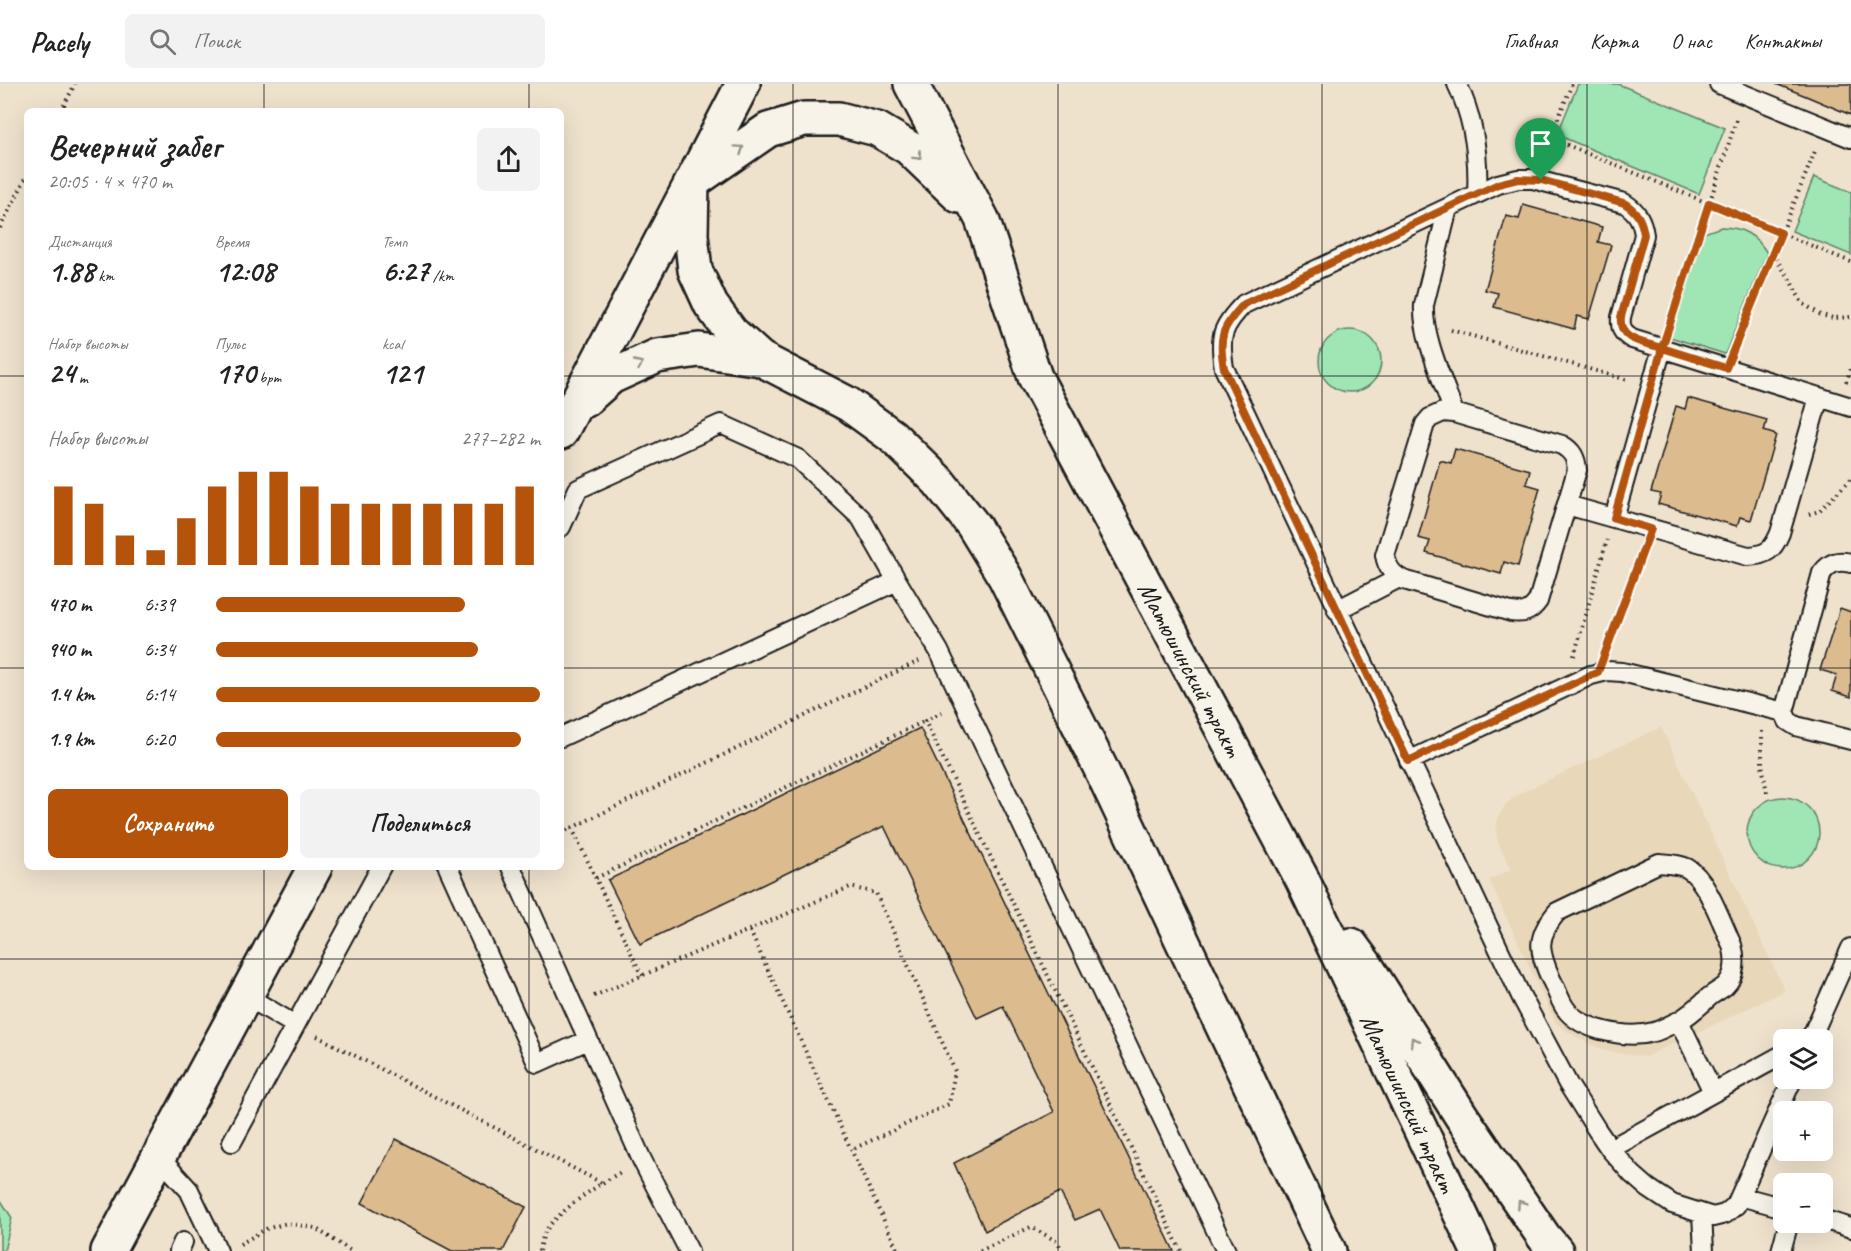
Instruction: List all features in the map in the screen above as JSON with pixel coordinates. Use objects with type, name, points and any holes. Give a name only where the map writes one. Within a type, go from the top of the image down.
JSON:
[{"type":"street","points":[[568,420],[743,84]]},
{"type":"street","name":"Матюшинский тракт","points":[[910,84],[982,219],[1035,377],[1302,879],[1478,1251]]},
{"type":"street","points":[[692,182],[768,130],[804,119],[839,119],[878,129],[909,148],[982,219]]},
{"type":"street","points":[[692,182],[691,235],[695,270],[711,305],[731,332],[761,359],[848,404],[892,436],[938,481],[973,525],[1005,577],[1101,769],[1329,1251]]},
{"type":"street","points":[[568,420],[611,377],[657,356],[699,350],[761,359]]},
{"type":"street","points":[[108,1251],[313,870]]},
{"type":"street","points":[[1302,879],[1365,964],[1462,1117],[1556,1251]]},
{"type":"lane","points":[[1457,84],[1466,103],[1476,143],[1478,194]]},
{"type":"lane","points":[[1719,84],[1851,138]]},
{"type":"lane","points":[[1787,1089],[1736,1205],[1725,1214],[1713,1217],[1679,1207],[1657,1194],[1632,1174],[1610,1149],[1568,1083],[1521,996],[1224,368],[1221,348],[1223,332],[1230,318],[1244,304],[1498,184],[1533,179],[1624,203],[1639,216],[1644,235],[1620,325],[1626,335],[1632,339],[1851,407]]},
{"type":"lane","points":[[1448,208],[1424,305],[1424,322],[1455,413]]},
{"type":"lane","points":[[1614,518],[1662,348]]},
{"type":"lane","points":[[1567,505],[1748,556],[1759,556],[1775,545],[1819,397]]},
{"type":"lane","points":[[1455,413],[1562,445],[1570,450],[1576,460],[1577,470],[1538,601],[1526,613],[1511,612],[1399,578],[1389,568],[1385,555],[1425,424],[1436,414],[1455,413]]},
{"type":"lane","points":[[564,520],[578,489],[721,424],[798,459],[861,518],[939,651],[1226,1251]]},
{"type":"lane","points":[[1775,710],[1822,573],[1833,563],[1841,561],[1851,563]]},
{"type":"lane","points":[[1337,610],[1399,578]]},
{"type":"lane","points":[[564,736],[897,581]]},
{"type":"lane","points":[[1408,761],[1566,686],[1598,672],[1607,671],[1622,672],[1775,710],[1796,726],[1851,740]]},
{"type":"lane","points":[[1659,863],[1674,864],[1695,874],[1703,884],[1732,945],[1735,965],[1725,986],[1679,1021],[1655,1032],[1635,1035],[1616,1034],[1597,1029],[1581,1021],[1566,1010],[1542,960],[1541,937],[1546,924],[1557,912],[1659,863]]},
{"type":"lane","points":[[232,1142],[379,870]]},
{"type":"lane","points":[[449,870],[537,1064],[588,1040]]},
{"type":"lane","points":[[512,870],[642,1160],[689,1251]]},
{"type":"lane","points":[[1815,1029],[1851,948]]},
{"type":"lane","points":[[246,996],[295,1025]]},
{"type":"lane","points":[[1679,1021],[1713,1092]]},
{"type":"lane","points":[[1610,1149],[1773,1060]]},
{"type":"lane","points":[[158,1156],[189,1190],[219,1251]]},
{"type":"lane","points":[[1740,1196],[1773,1205]]},
{"type":"lane","points":[[1702,1214],[1704,1251]]},
{"type":"lane","points":[[1833,1223],[1851,1228]]},
{"type":"lane","points":[[1781,1251],[1786,1233]]},
{"type":"path","points":[[63,108],[75,84]]},
{"type":"path","points":[[1533,179],[1572,84]]},
{"type":"path","points":[[1662,348],[1745,94]]},
{"type":"path","points":[[1726,368],[1825,128]]},
{"type":"path","points":[[1550,138],[1851,261]]},
{"type":"path","points":[[0,228],[24,182]]},
{"type":"path","points":[[1772,254],[1788,276],[1802,303],[1821,315],[1833,318],[1851,317]]},
{"type":"path","points":[[1424,322],[1651,387]]},
{"type":"path","points":[[1786,511],[1815,513],[1851,479]]},
{"type":"path","points":[[1566,686],[1614,518]]},
{"type":"path","points":[[1598,672],[1651,529]]},
{"type":"path","points":[[564,832],[939,651]]},
{"type":"path","points":[[596,878],[963,702]]},
{"type":"path","points":[[1767,793],[1762,765],[1762,736],[1775,710]]},
{"type":"path","points":[[925,721],[1181,1251]]},
{"type":"path","points":[[572,828],[642,976]]},
{"type":"path","points":[[573,1005],[850,887],[876,893],[956,1071],[949,1104],[851,1150]]},
{"type":"path","points":[[750,930],[898,1251]]},
{"type":"path","points":[[295,1025],[602,1182]]},
{"type":"path","points":[[540,1251],[545,1233],[559,1217],[602,1182],[642,1160]]},
{"type":"path","points":[[238,1245],[266,1229],[287,1223],[315,1228],[351,1251]]},
{"type":"path","points":[[980,1251],[1030,1227],[1058,1242],[1062,1251]]},
{"type":"shaded area","points":[[1661,727],[1785,991],[1645,1057],[1606,1051],[1587,1043],[1555,1022],[1489,880],[1511,869],[1498,843],[1496,829],[1498,817],[1506,804],[1518,794]]},
{"type":"green space","points":[[1578,84],[1618,84],[1725,128],[1699,194],[1557,135]]},
{"type":"green space","points":[[1814,177],[1851,192],[1851,255],[1792,231]]},
{"type":"green space","points":[[1721,227],[1748,233],[1767,253],[1725,354],[1670,337],[1704,233]]},
{"type":"green space","points":[[1344,330],[1356,330],[1372,339],[1379,349],[1381,361],[1379,373],[1372,383],[1356,392],[1344,392],[1333,387],[1324,378],[1319,367],[1319,355],[1324,344],[1333,335]]},
{"type":"green space","points":[[1783,797],[1803,803],[1813,813],[1819,833],[1813,853],[1803,863],[1783,869],[1763,863],[1753,853],[1747,833],[1753,813],[1763,803]]},
{"type":"green space","points":[[0,1199],[12,1218],[4,1251],[0,1251]]},
{"type":"building","points":[[1776,84],[1851,84],[1851,115],[1806,96]]},
{"type":"building","points":[[1523,205],[1602,227],[1598,242],[1611,245],[1589,319],[1577,316],[1574,329],[1494,307],[1498,293],[1485,290],[1506,216],[1519,219]]},
{"type":"building","points":[[1688,398],[1767,420],[1764,431],[1776,435],[1751,520],[1740,517],[1737,526],[1658,504],[1661,494],[1651,492],[1676,406],[1685,409]]},
{"type":"building","points":[[1455,449],[1530,470],[1526,484],[1540,488],[1518,566],[1504,562],[1501,574],[1426,553],[1430,541],[1418,538],[1440,460],[1451,463]]},
{"type":"building","points":[[1840,608],[1851,612],[1851,697],[1832,691],[1837,675],[1820,670]]},
{"type":"building","points":[[920,728],[1174,1251],[1120,1251],[1100,1209],[1075,1220],[1060,1192],[985,1231],[954,1163],[1054,1112],[1003,1006],[977,1018],[884,826],[640,944],[608,880]]},
{"type":"building","points":[[396,1139],[526,1207],[503,1251],[452,1251],[362,1203]]},
{"type":"route","points":[[1541,180],[1518,179],[1498,184],[1244,304],[1230,318],[1223,332],[1221,348],[1224,368],[1408,761],[1598,672],[1651,529],[1614,518],[1662,348],[1726,368],[1781,233],[1709,203],[1662,348],[1632,339],[1626,335],[1620,325],[1644,235],[1639,216],[1624,203],[1541,180]]}]
